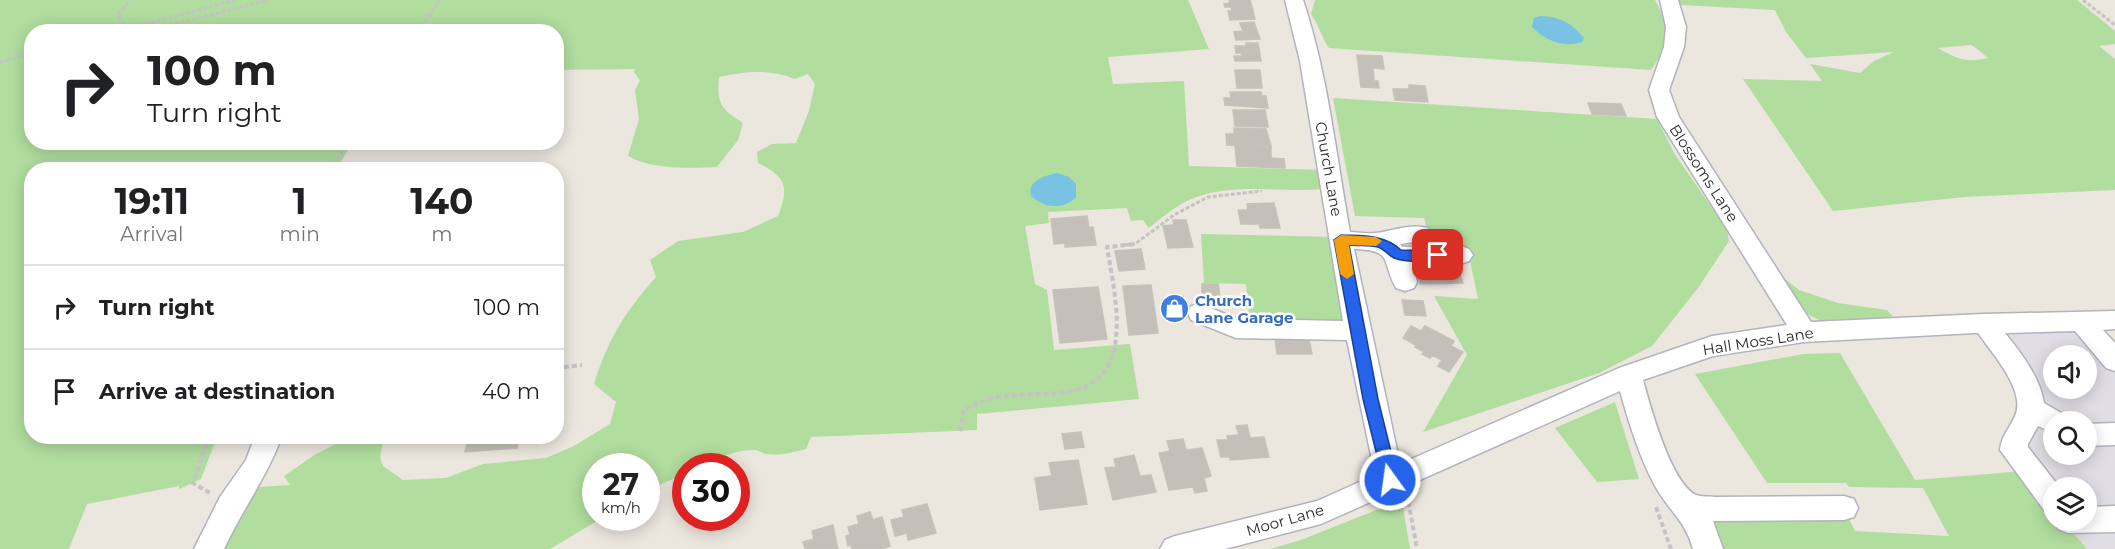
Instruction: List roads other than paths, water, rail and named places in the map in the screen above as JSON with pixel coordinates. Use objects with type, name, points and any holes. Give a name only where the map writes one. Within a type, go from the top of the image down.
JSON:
[{"type":"street","name":"Church Lane","points":[[1293,0],[1313,69],[1322,137],[1370,399],[1390,480]]},
{"type":"street","name":"Blossoms Lane","points":[[1669,0],[1676,27],[1674,47],[1659,90],[1668,117],[1804,332]]},
{"type":"street","points":[[1376,242],[1396,236],[1420,234]]},
{"type":"street","points":[[1341,240],[1376,242],[1388,246],[1396,254],[1405,282]]},
{"type":"street","points":[[1396,254],[1406,256],[1461,255]]},
{"type":"street","points":[[1200,313],[1236,328],[1358,331]]},
{"type":"street","name":"Hall Moss Lane","points":[[1390,480],[1500,434],[1628,375],[1712,346],[1804,332],[1984,323],[2115,320]]},
{"type":"street","points":[[2082,322],[2115,361]]},
{"type":"street","points":[[1984,323],[2026,384],[2033,402],[2042,415]]},
{"type":"street","points":[[1628,375],[1647,434],[1663,472],[1673,491],[1701,526],[1708,549]]},
{"type":"street","points":[[2042,415],[2029,416],[2013,441],[2014,450],[2043,487]]},
{"type":"street","points":[[2097,435],[2115,435]]},
{"type":"street","points":[[209,549],[230,506],[257,466],[266,444]]},
{"type":"street","name":"Moor Lane","points":[[1175,549],[1321,512],[1390,480]]},
{"type":"street","points":[[1683,502],[1696,508],[1715,509],[1844,508]]},
{"type":"street","points":[[2097,519],[2115,519]]},
{"type":"water","points":[[1540,16],[1559,19],[1570,24],[1584,38],[1582,42],[1562,44],[1543,36],[1532,27],[1534,18]]},
{"type":"water","points":[[1057,173],[1069,177],[1076,184],[1076,198],[1065,204],[1053,206],[1042,203],[1031,196],[1030,191],[1034,182]]},
{"type":"place","name":"Church Lane Garage","points":[[1174,309]]}]
